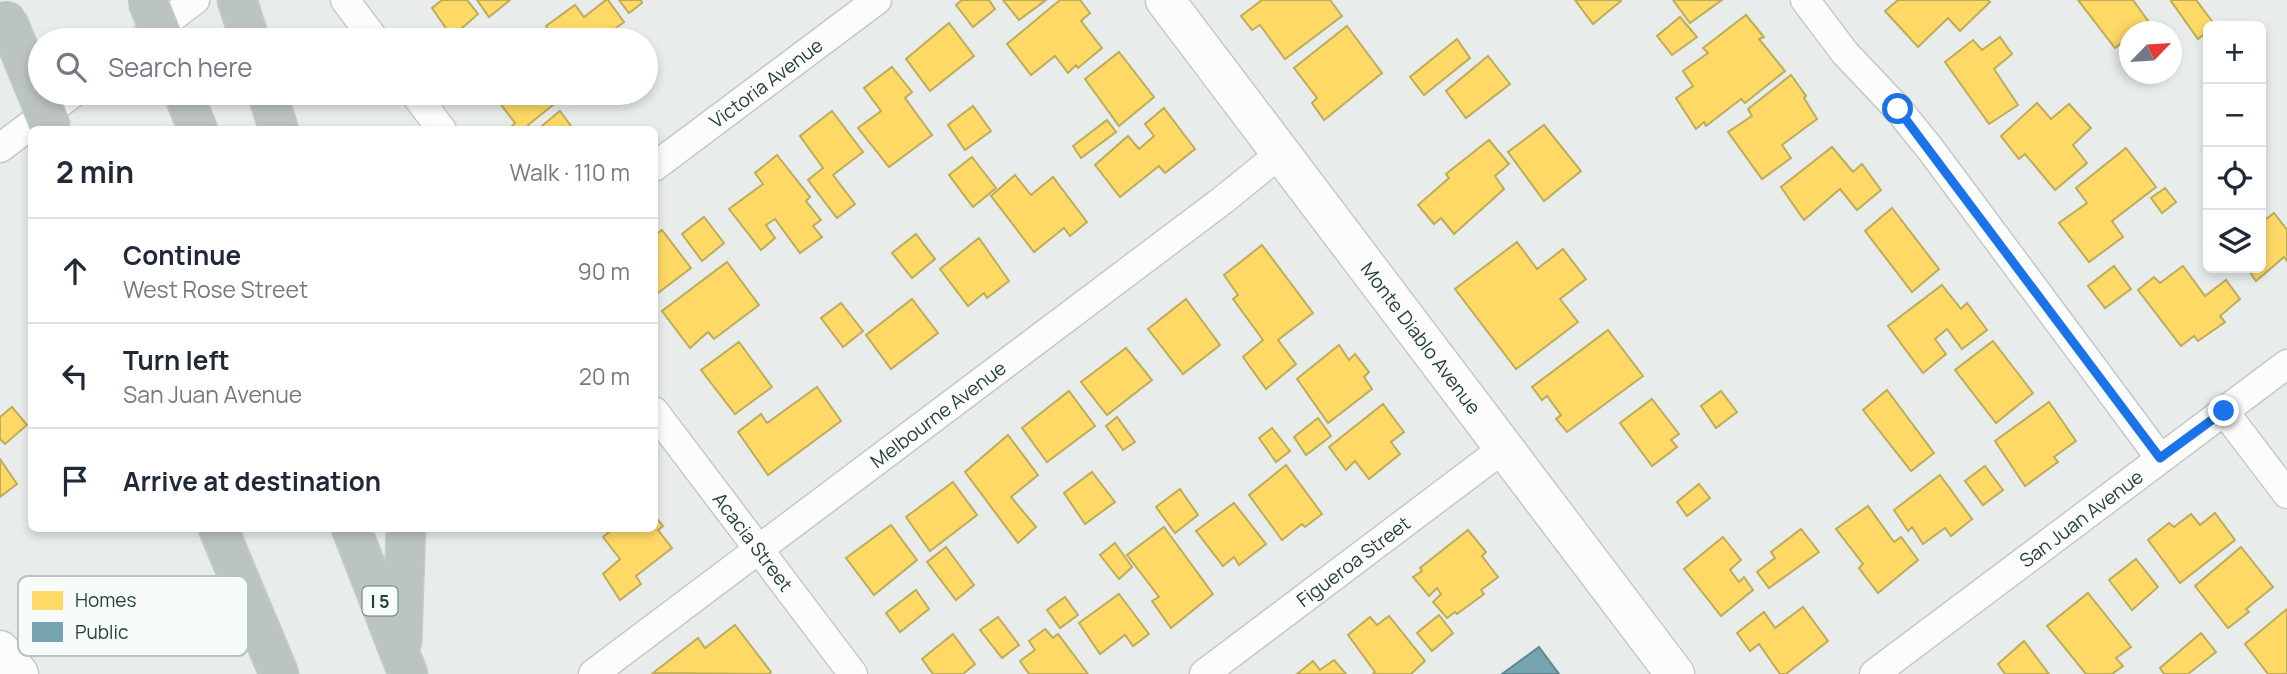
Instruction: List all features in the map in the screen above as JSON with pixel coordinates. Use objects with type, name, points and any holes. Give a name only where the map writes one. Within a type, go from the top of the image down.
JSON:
[{"type":"highway","points":[[147,0],[158,28]]},
{"type":"highway","points":[[237,0],[246,28]]},
{"type":"highway","points":[[4,10],[28,70]]},
{"type":"highway","points":[[42,105],[50,126]]},
{"type":"highway","points":[[271,105],[278,126]]},
{"type":"highway","points":[[220,532],[238,576]]},
{"type":"highway","name":"I 5","points":[[353,532],[405,666]]},
{"type":"highway","points":[[405,666],[406,532]]},
{"type":"highway","points":[[248,600],[279,674]]},
{"type":"street","points":[[158,28],[195,0]]},
{"type":"street","points":[[345,0],[366,28]]},
{"type":"street","name":"Victoria Avenue","points":[[658,164],[877,0]]},
{"type":"street","name":"Monte Diablo Avenue","points":[[1165,0],[1675,674]]},
{"type":"street","points":[[1805,0],[1846,53],[1898,109],[1931,150],[2160,458]]},
{"type":"street","points":[[29,126],[57,105]]},
{"type":"street","points":[[423,105],[439,126]]},
{"type":"street","points":[[0,148],[28,127]]},
{"type":"street","name":"Melbourne Avenue","points":[[593,674],[1223,200],[1281,153]]},
{"type":"street","name":"San Juan Avenue","points":[[1874,674],[2287,364]]},
{"type":"street","points":[[2224,411],[2287,494]]},
{"type":"street","name":"Acacia Street","points":[[658,416],[853,674]]},
{"type":"street","name":"Figueroa Street","points":[[1204,674],[1504,447]]},
{"type":"street","points":[[0,650],[19,674]]},
{"type":"building: Homes","points":[[442,0],[467,0],[478,14],[462,28],[446,28],[432,8]]},
{"type":"building: Homes","points":[[477,0],[510,0],[489,17]]},
{"type":"building: Homes","points":[[608,0],[624,22],[616,28],[546,26],[575,5],[584,17]]},
{"type":"building: Homes","points":[[619,0],[641,0],[642,3],[629,13]]},
{"type":"building: Homes","points":[[962,0],[989,0],[995,9],[973,27],[956,5]]},
{"type":"building: Homes","points":[[1003,0],[1046,0],[1019,20]]},
{"type":"building: Homes","points":[[1060,0],[1080,0],[1090,13],[1081,21],[1102,48],[1068,73],[1055,56],[1031,75],[1007,44]]},
{"type":"building: Homes","points":[[1262,0],[1330,0],[1342,16],[1285,59],[1260,25],[1252,30],[1241,16]]},
{"type":"building: Homes","points":[[1575,0],[1620,0],[1621,1],[1593,24]]},
{"type":"building: Homes","points":[[1673,0],[1722,0],[1690,23]]},
{"type":"building: Homes","points":[[1898,0],[1990,2],[1960,31],[1948,18],[1918,47],[1885,11]]},
{"type":"building: Homes","points":[[2078,0],[2133,0],[2148,21],[2119,21],[2119,45],[2115,48]]},
{"type":"building: Homes","points":[[2196,0],[2212,21],[2203,21],[2203,35],[2198,39],[2171,1]]},
{"type":"building: Homes","points":[[1746,15],[1764,37],[1759,39],[1785,71],[1745,103],[1741,99],[1706,126],[1704,122],[1696,129],[1676,98],[1693,86],[1683,71],[1708,53],[1703,48]]},
{"type":"building: Homes","points":[[1680,17],[1697,37],[1672,55],[1657,36]]},
{"type":"building: Homes","points":[[949,23],[974,56],[930,91],[906,59]]},
{"type":"building: Homes","points":[[1347,26],[1382,73],[1324,120],[1312,103],[1317,98],[1294,68]]},
{"type":"building: Homes","points":[[2000,37],[2012,54],[1994,69],[2018,105],[1989,124],[1945,62],[1973,40],[1982,50]]},
{"type":"building: Homes","points":[[1457,39],[1470,58],[1424,95],[1410,77]]},
{"type":"building: Homes","points":[[1119,52],[1154,97],[1119,126],[1085,79]]},
{"type":"building: Homes","points":[[1488,56],[1510,84],[1466,118],[1446,91]]},
{"type":"building: Homes","points":[[892,67],[912,92],[905,98],[932,135],[889,167],[858,128],[881,111],[864,88]]},
{"type":"building: Homes","points":[[1791,75],[1806,96],[1804,98],[1817,119],[1782,145],[1791,158],[1762,179],[1728,132],[1752,116],[1748,109]]},
{"type":"building: Homes","points":[[2037,103],[2051,119],[2069,104],[2091,128],[2073,145],[2087,163],[2055,190],[2025,154],[2019,159],[2001,136]]},
{"type":"building: Homes","points":[[501,105],[553,105],[529,126],[512,126],[515,123]]},
{"type":"building: Homes","points":[[973,106],[991,131],[965,150],[948,125]]},
{"type":"building: Homes","points":[[1164,108],[1195,149],[1165,173],[1159,166],[1120,197],[1095,165],[1128,136],[1139,149],[1154,136],[1145,124]]},
{"type":"building: Homes","points":[[560,111],[571,126],[542,126]]},
{"type":"building: Homes","points":[[832,111],[863,152],[833,175],[855,204],[837,218],[808,180],[823,168],[800,136]]},
{"type":"building: Homes","points":[[1107,120],[1116,132],[1081,158],[1073,146]]},
{"type":"building: Homes","points":[[1544,125],[1581,171],[1544,201],[1508,152]]},
{"type":"building: Homes","points":[[1489,140],[1509,164],[1495,176],[1504,189],[1454,234],[1441,218],[1434,224],[1418,205],[1449,178],[1446,174]]},
{"type":"building: Homes","points":[[1832,147],[1853,172],[1862,164],[1881,190],[1857,210],[1840,189],[1804,220],[1781,187]]},
{"type":"building: Homes","points":[[2126,148],[2156,187],[2112,221],[2123,237],[2089,262],[2059,223],[2087,203],[2076,188]]},
{"type":"building: Homes","points":[[777,155],[810,197],[806,201],[821,220],[813,226],[822,237],[800,253],[775,219],[766,225],[775,238],[761,250],[729,209],[763,184],[755,173]]},
{"type":"building: Homes","points":[[972,157],[996,188],[973,207],[949,175]]},
{"type":"building: Homes","points":[[1015,175],[1031,195],[1053,177],[1087,222],[1070,236],[1064,228],[1034,252],[991,196]]},
{"type":"building: Homes","points":[[2165,188],[2176,202],[2162,213],[2151,198]]},
{"type":"building: Homes","points":[[1892,208],[1939,269],[1912,292],[1865,231]]},
{"type":"building: Homes","points":[[2274,213],[2287,230],[2287,261],[2284,257],[2266,272],[2266,219]]},
{"type":"building: Homes","points":[[704,217],[724,243],[702,261],[682,234]]},
{"type":"building: Homes","points":[[662,230],[691,268],[658,293],[658,233]]},
{"type":"building: Homes","points":[[916,234],[935,259],[912,278],[892,253]]},
{"type":"building: Homes","points":[[979,238],[1009,281],[987,298],[984,293],[968,306],[940,269]]},
{"type":"building: Homes","points":[[1517,242],[1537,269],[1563,249],[1586,279],[1560,299],[1578,322],[1516,369],[1455,289]]},
{"type":"building: Homes","points":[[1262,245],[1313,313],[1278,340],[1296,364],[1266,389],[1243,357],[1263,340],[1233,299],[1238,295],[1224,275]]},
{"type":"building: Homes","points":[[727,262],[759,305],[714,339],[708,332],[690,348],[662,311]]},
{"type":"building: Homes","points":[[2114,266],[2131,289],[2105,308],[2088,286]]},
{"type":"building: Homes","points":[[2183,266],[2205,296],[2226,280],[2240,299],[2220,316],[2225,322],[2198,341],[2194,336],[2181,346],[2138,290],[2154,277],[2160,283]]},
{"type":"building: Homes","points":[[2250,273],[2265,273],[2256,281]]},
{"type":"building: Homes","points":[[1942,285],[1961,309],[1967,303],[1987,330],[1962,349],[1947,329],[1935,339],[1946,354],[1923,373],[1888,326]]},
{"type":"building: Homes","points":[[912,299],[938,333],[891,369],[866,335]]},
{"type":"building: Homes","points":[[1186,299],[1220,345],[1183,374],[1148,329]]},
{"type":"building: Homes","points":[[841,303],[863,331],[843,347],[821,318]]},
{"type":"building: Homes","points":[[1608,330],[1643,376],[1567,432],[1556,419],[1561,415],[1547,396],[1542,400],[1532,387]]},
{"type":"building: Homes","points":[[1993,341],[2033,393],[1996,423],[1955,370]]},
{"type":"building: Homes","points":[[739,342],[772,387],[735,414],[701,370]]},
{"type":"building: Homes","points":[[1339,345],[1349,360],[1355,354],[1369,372],[1364,377],[1372,389],[1328,423],[1297,379]]},
{"type":"building: Homes","points":[[1126,348],[1152,380],[1107,415],[1081,382]]},
{"type":"building: Homes","points":[[817,387],[841,421],[768,475],[738,432],[761,414],[767,423]]},
{"type":"building: Homes","points":[[1887,390],[1934,453],[1911,471],[1863,410]]},
{"type":"building: Homes","points":[[1069,391],[1095,426],[1047,462],[1022,428]]},
{"type":"building: Homes","points":[[1721,391],[1737,412],[1716,428],[1701,406]]},
{"type":"building: Homes","points":[[1652,399],[1679,434],[1671,440],[1677,447],[1652,466],[1620,423]]},
{"type":"building: Homes","points":[[2049,402],[2076,441],[2054,457],[2058,462],[2025,486],[1995,441]]},
{"type":"building: Homes","points":[[1383,404],[1404,432],[1391,442],[1400,454],[1369,479],[1355,461],[1346,470],[1329,447]]},
{"type":"building: Homes","points":[[12,407],[27,425],[5,444],[0,439],[0,417]]},
{"type":"building: Homes","points":[[1117,417],[1135,442],[1123,450],[1106,426]]},
{"type":"building: Homes","points":[[1318,418],[1331,436],[1306,455],[1294,437]]},
{"type":"building: Homes","points":[[1272,428],[1290,451],[1276,462],[1259,438]]},
{"type":"building: Homes","points":[[1008,435],[1038,475],[1011,497],[1036,527],[1018,543],[965,472]]},
{"type":"building: Homes","points":[[0,459],[17,484],[0,497]]},
{"type":"building: Homes","points":[[1286,465],[1322,514],[1305,527],[1302,524],[1282,540],[1249,495]]},
{"type":"building: Homes","points":[[1985,466],[2003,490],[1983,505],[1965,481]]},
{"type":"building: Homes","points":[[1092,472],[1115,502],[1085,524],[1064,493]]},
{"type":"building: Homes","points":[[1940,475],[1972,519],[1951,536],[1945,528],[1923,544],[1912,527],[1908,531],[1894,510]]},
{"type":"building: Homes","points":[[953,482],[977,515],[930,551],[906,517]]},
{"type":"building: Homes","points":[[1699,484],[1710,498],[1687,516],[1677,502]]},
{"type":"building: Homes","points":[[1180,489],[1198,515],[1175,533],[1156,507]]},
{"type":"building: Homes","points":[[1234,503],[1266,544],[1239,565],[1234,557],[1223,566],[1196,531]]},
{"type":"building: Homes","points":[[1868,506],[1894,542],[1901,537],[1918,560],[1878,593],[1859,568],[1863,564],[1836,529]]},
{"type":"building: Homes","points":[[2215,513],[2235,540],[2180,583],[2148,540],[2169,523],[2174,527],[2191,514],[2200,525]]},
{"type":"building: Homes","points":[[891,525],[917,560],[874,595],[846,558]]},
{"type":"building: Homes","points":[[1164,527],[1213,594],[1171,628],[1152,601],[1159,597],[1127,555]]},
{"type":"building: Homes","points":[[1801,529],[1819,552],[1769,588],[1757,572],[1775,558],[1771,552]]},
{"type":"building: Homes","points":[[658,530],[672,548],[636,576],[641,584],[620,600],[603,574],[620,559],[603,537],[609,532]]},
{"type":"building: Homes","points":[[1468,530],[1486,552],[1482,556],[1498,577],[1481,590],[1484,594],[1447,618],[1433,602],[1441,594],[1437,588],[1429,596],[1413,577],[1422,571],[1420,568]]},
{"type":"building: Homes","points":[[1723,537],[1741,560],[1730,570],[1739,582],[1744,577],[1753,590],[1721,616],[1684,569]]},
{"type":"building: Homes","points":[[1115,543],[1132,567],[1119,579],[1100,555]]},
{"type":"building: Homes","points":[[946,547],[974,585],[956,600],[927,562]]},
{"type":"building: Homes","points":[[2241,547],[2273,587],[2246,609],[2249,612],[2228,628],[2195,586]]},
{"type":"building: Homes","points":[[2136,559],[2158,587],[2132,610],[2109,580]]},
{"type":"building: Homes","points":[[916,590],[929,609],[900,632],[886,613]]},
{"type":"building: Homes","points":[[2088,593],[2131,647],[2116,658],[2123,666],[2112,674],[2086,674],[2047,626]]},
{"type":"building: Homes","points":[[1119,594],[1149,634],[1133,646],[1125,635],[1100,654],[1079,623]]},
{"type":"building: Homes","points":[[1065,597],[1078,615],[1060,628],[1047,610]]},
{"type":"building: Homes","points":[[1803,607],[1828,641],[1786,674],[1780,674],[1759,644],[1750,651],[1737,633],[1764,612],[1775,628]]},
{"type":"building: Homes","points":[[2287,609],[2287,674],[2268,674],[2245,644]]},
{"type":"building: Homes","points":[[1439,615],[1453,633],[1432,651],[1417,633]]},
{"type":"building: Homes","points":[[1389,616],[1425,661],[1411,674],[1373,674],[1375,672],[1348,635],[1370,617],[1377,625]]},
{"type":"building: Homes","points":[[998,617],[1019,645],[1002,658],[980,630]]},
{"type":"building: Homes","points":[[735,625],[771,672],[769,674],[653,673],[698,638],[705,648]]},
{"type":"building: Homes","points":[[1045,629],[1053,638],[1058,634],[1088,674],[1029,674],[1020,661],[1035,650],[1029,641]]},
{"type":"building: Homes","points":[[2201,633],[2216,652],[2188,674],[2164,674],[2160,668]]},
{"type":"building: Homes","points":[[953,634],[975,664],[963,674],[933,674],[922,659]]},
{"type":"building: Homes","points":[[2024,641],[2049,674],[2005,674],[1998,664]]},
{"type":"building: Homes","points":[[1334,660],[1346,674],[1297,674],[1313,661],[1320,670]]},
{"type":"building: Public","points":[[1539,647],[1559,674],[1502,674]]},
{"type":"route","points":[[1898,109],[2160,458],[2224,411]]}]
